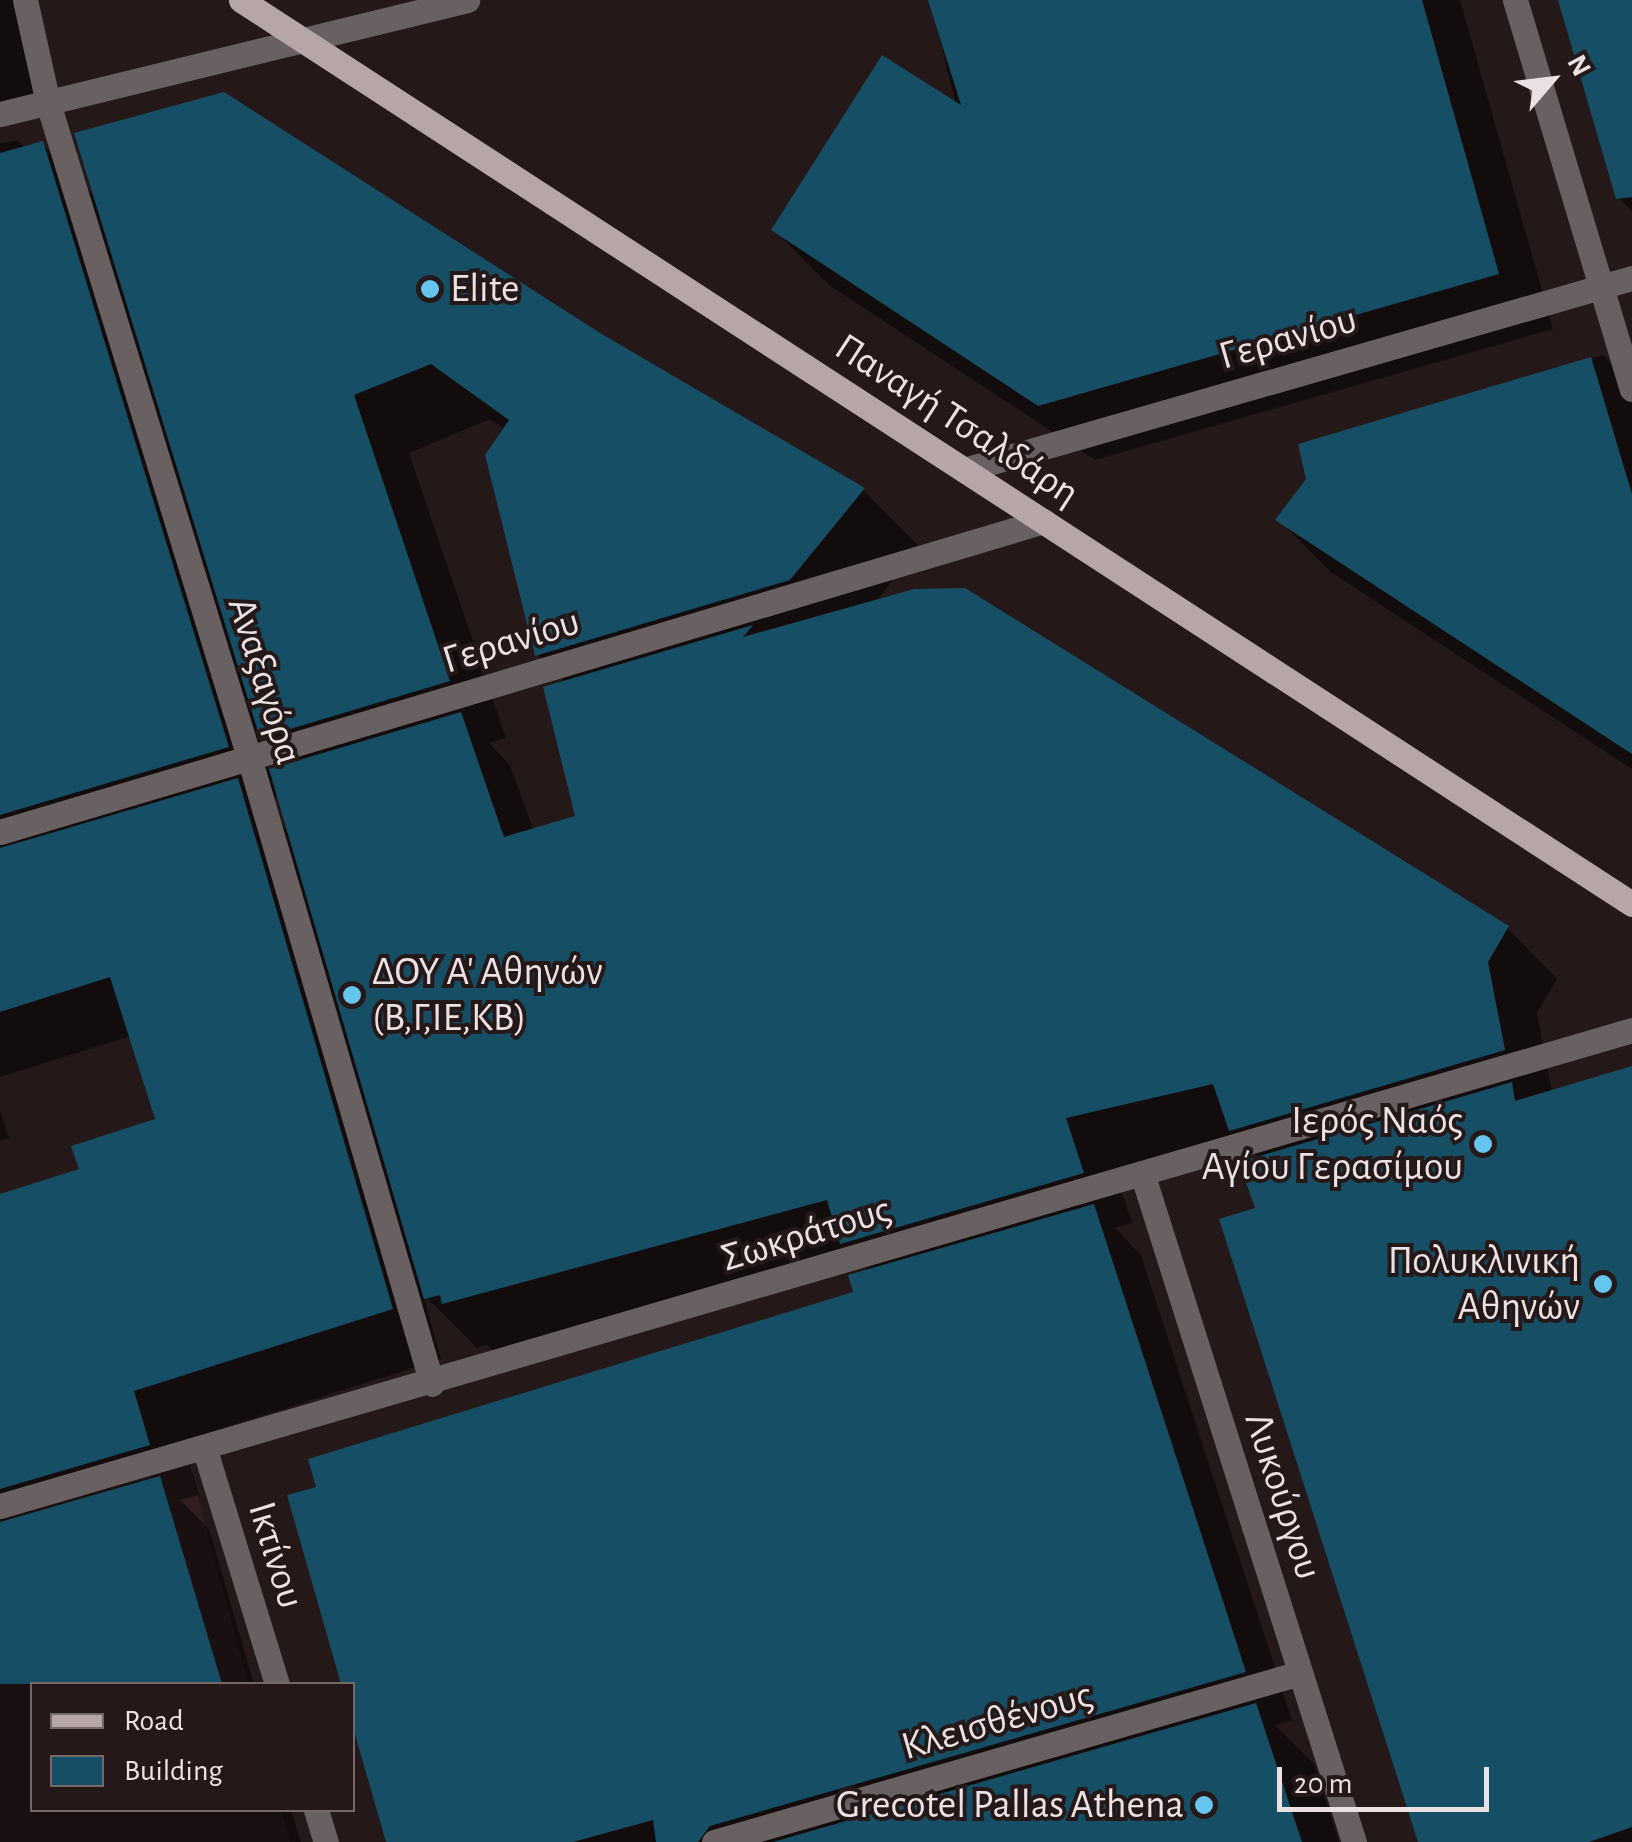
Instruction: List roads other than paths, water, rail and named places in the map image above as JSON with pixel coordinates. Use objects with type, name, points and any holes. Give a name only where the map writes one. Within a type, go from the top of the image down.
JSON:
[{"type":"main road","name":"Παναγή Τσαλδάρη","points":[[241,0],[1632,904]]},
{"type":"street","name":"Αναξαγόρα","points":[[25,0],[48,103],[250,758],[432,1384]]},
{"type":"street","points":[[0,114],[468,0]]},
{"type":"street","points":[[1515,0],[1632,389]]},
{"type":"street","name":"Γερανίου","points":[[964,470],[1632,278]]},
{"type":"street","name":"Γερανίου","points":[[0,832],[1044,521]]},
{"type":"street","name":"Σωκράτους","points":[[0,1506],[432,1384],[1632,1030]]},
{"type":"street","name":"Λυκούργου","points":[[1142,1173],[1354,1842]]},
{"type":"street","name":"Ικτίνου","points":[[204,1447],[276,1682]]},
{"type":"street","name":"Κλεισθένους","points":[[714,1842],[774,1834],[1300,1673]]},
{"type":"street","points":[[317,1812],[326,1842]]},
{"type":"place","name":"Elite","points":[[430,289]]},
{"type":"place","name":"ΔΟΥ Α' Αθηνών (Β,Γ,ΙΕ,ΚΒ)","points":[[352,995]]},
{"type":"place","name":"Ιερός Ναός Αγίου Γερασίμου","points":[[1483,1144]]},
{"type":"place","name":"Πολυκλινική Αθηνών","points":[[1603,1284]]},
{"type":"place","name":"Grecotel Pallas Athena","points":[[1204,1805]]}]
